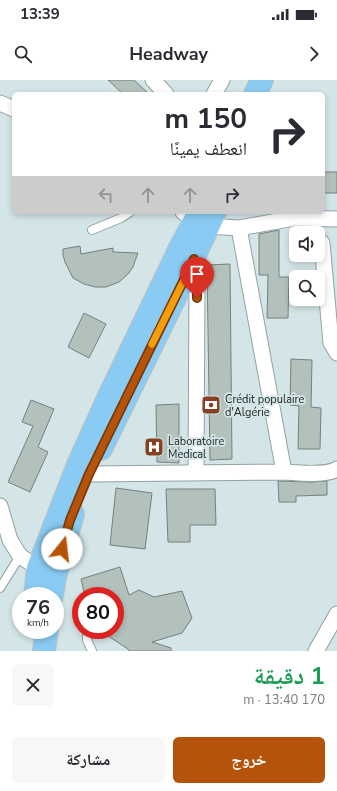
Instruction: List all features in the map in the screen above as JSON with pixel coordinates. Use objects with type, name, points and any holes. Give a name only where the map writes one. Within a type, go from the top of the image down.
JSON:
[{"type":"highway","points":[[257,92],[262,80]]},
{"type":"highway","points":[[273,92],[278,80]]},
{"type":"highway","points":[[53,587],[70,520],[89,474],[194,259],[200,217]]},
{"type":"highway","points":[[36,587],[38,568],[77,467],[109,396],[180,248],[200,217]]},
{"type":"highway","points":[[30,651],[31,639]]},
{"type":"highway","points":[[44,651],[46,639]]},
{"type":"street","points":[[153,80],[164,92]]},
{"type":"street","points":[[215,92],[222,80]]},
{"type":"street","points":[[0,103],[12,109]]},
{"type":"street","points":[[200,217],[239,228],[294,218],[337,219]]},
{"type":"street","points":[[239,228],[284,472]]},
{"type":"street","points":[[194,259],[197,282],[196,473]]},
{"type":"street","points":[[324,262],[331,343],[337,353]]},
{"type":"street","points":[[89,474],[284,472],[316,474],[334,471],[337,469]]},
{"type":"street","points":[[0,506],[10,540],[20,556],[38,568]]},
{"type":"street","points":[[316,651],[337,614]]},
{"type":"lane","points":[[92,230],[127,214]]},
{"type":"lane","points":[[0,588],[20,556]]},
{"type":"lane","points":[[87,639],[92,651]]},
{"type":"building","points":[[108,80],[134,80],[147,92],[121,92]]},
{"type":"building","points":[[325,172],[337,172],[337,193],[325,193]]},
{"type":"building","points":[[279,230],[279,277],[289,277],[288,318],[267,318],[268,275],[259,275],[259,234]]},
{"type":"building","points":[[80,246],[81,254],[113,248],[113,252],[138,253],[133,267],[119,282],[106,287],[95,287],[84,284],[73,278],[65,262],[63,249]]},
{"type":"building","points":[[230,264],[232,459],[210,460],[207,265]]},
{"type":"building","points":[[84,313],[106,324],[89,358],[68,347]]},
{"type":"building","points":[[291,359],[312,360],[311,407],[321,408],[320,449],[298,449],[299,406],[290,405]]},
{"type":"building","points":[[31,400],[54,409],[38,447],[48,452],[30,492],[8,482],[33,426],[22,422]]},
{"type":"building","points":[[179,404],[179,463],[157,462],[156,405]]},
{"type":"building","points":[[278,481],[327,481],[327,495],[296,496],[296,502],[279,502]]},
{"type":"building","points":[[116,488],[152,493],[145,549],[110,545]]},
{"type":"building","points":[[166,489],[215,489],[216,525],[190,525],[190,542],[168,542]]},
{"type":"building","points":[[120,567],[129,595],[139,590],[154,597],[182,591],[192,618],[182,633],[152,642],[171,648],[171,651],[129,651],[113,639],[124,639],[124,587],[83,587],[81,579]]},
{"type":"slow traffic","points":[[152,344],[184,280]]},
{"type":"place","name":"Crédit populaire d'Algérie","points":[[211,405]]},
{"type":"place","name":"Laboratoire Medical","points":[[154,447]]},
{"type":"route","points":[[62,549],[70,520],[89,474],[194,259],[197,282],[197,298]]}]
